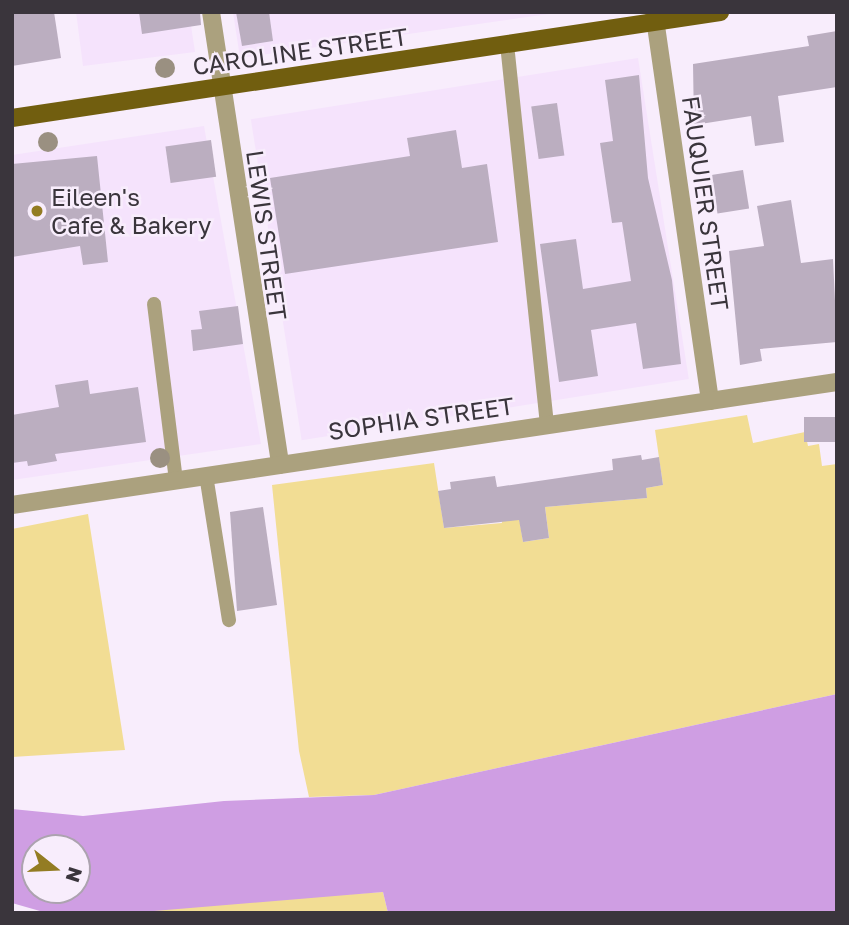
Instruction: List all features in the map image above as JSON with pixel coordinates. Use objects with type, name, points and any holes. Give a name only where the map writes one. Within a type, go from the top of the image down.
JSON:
[{"type":"main road","name":"CAROLINE STREET","points":[[12,118],[507,44],[654,17],[720,12]]},
{"type":"street","name":"LEWIS STREET","points":[[211,12],[220,87],[280,465]]},
{"type":"street","name":"FAUQUIER STREET","points":[[654,17],[710,401]]},
{"type":"street","name":"SOPHIA STREET","points":[[12,505],[837,382]]},
{"type":"lane","points":[[507,44],[548,424]]},
{"type":"lane","points":[[154,304],[176,480]]},
{"type":"lane","points":[[206,475],[229,620]]},
{"type":"shaded area","points":[[76,12],[189,12],[195,52],[83,66]]},
{"type":"shaded area","points":[[233,12],[563,12],[240,58]]},
{"type":"shaded area","points":[[638,58],[689,379],[302,440],[251,119]]},
{"type":"shaded area","points":[[204,126],[261,444],[12,480],[12,155]]},
{"type":"shaded area","points":[[747,415],[753,443],[805,432],[808,446],[819,444],[822,466],[837,464],[837,694],[374,795],[309,797],[299,751],[272,485],[434,463],[444,528],[502,523],[501,514],[518,511],[523,542],[549,538],[545,507],[647,498],[646,488],[663,485],[655,430]]},
{"type":"shaded area","points":[[88,514],[125,750],[12,757],[12,529]]},
{"type":"shaded area","points":[[837,694],[837,913],[388,913],[383,892],[130,913],[47,913],[12,903],[12,809],[83,816],[224,801],[374,795]]},
{"type":"shaded area","points":[[383,892],[388,913],[130,913],[211,903]]},
{"type":"building","points":[[12,12],[54,12],[61,58],[12,66]]},
{"type":"building","points":[[139,12],[200,12],[201,25],[142,34]]},
{"type":"building","points":[[236,12],[269,12],[273,41],[242,46]]},
{"type":"building","points":[[837,31],[837,87],[778,96],[784,142],[755,146],[751,116],[694,125],[693,64],[809,46],[807,36]]},
{"type":"building","points":[[639,75],[648,178],[672,280],[681,364],[643,369],[636,323],[591,330],[598,376],[559,382],[540,244],[576,239],[583,289],[631,281],[622,222],[612,223],[600,143],[613,141],[605,80]]},
{"type":"building","points":[[557,103],[564,155],[539,159],[531,107]]},
{"type":"building","points":[[456,130],[462,168],[487,164],[498,242],[285,274],[270,178],[410,156],[407,138]]},
{"type":"building","points":[[211,140],[216,177],[171,183],[165,146]]},
{"type":"building","points":[[97,156],[108,262],[83,265],[80,246],[12,257],[12,164]]},
{"type":"building","points":[[743,170],[749,209],[717,214],[711,175]]},
{"type":"building","points":[[791,200],[801,263],[833,259],[837,342],[760,349],[762,361],[740,365],[729,251],[764,246],[757,206]]},
{"type":"building","points":[[238,306],[243,344],[193,351],[191,330],[202,329],[199,311]]},
{"type":"building","points":[[88,380],[90,394],[138,387],[146,442],[55,454],[57,461],[28,466],[27,461],[12,463],[12,415],[59,407],[55,385]]},
{"type":"building","points":[[804,417],[837,417],[837,442],[804,442]]},
{"type":"building","points":[[641,455],[642,460],[659,457],[663,485],[646,488],[647,498],[545,507],[549,538],[523,542],[519,520],[444,528],[438,491],[451,489],[450,482],[495,476],[497,487],[613,470],[612,459]]},
{"type":"building","points":[[263,507],[277,605],[237,611],[230,512]]},
{"type":"place","name":"Eileen's Cafe & Bakery","points":[[37,211]]}]
